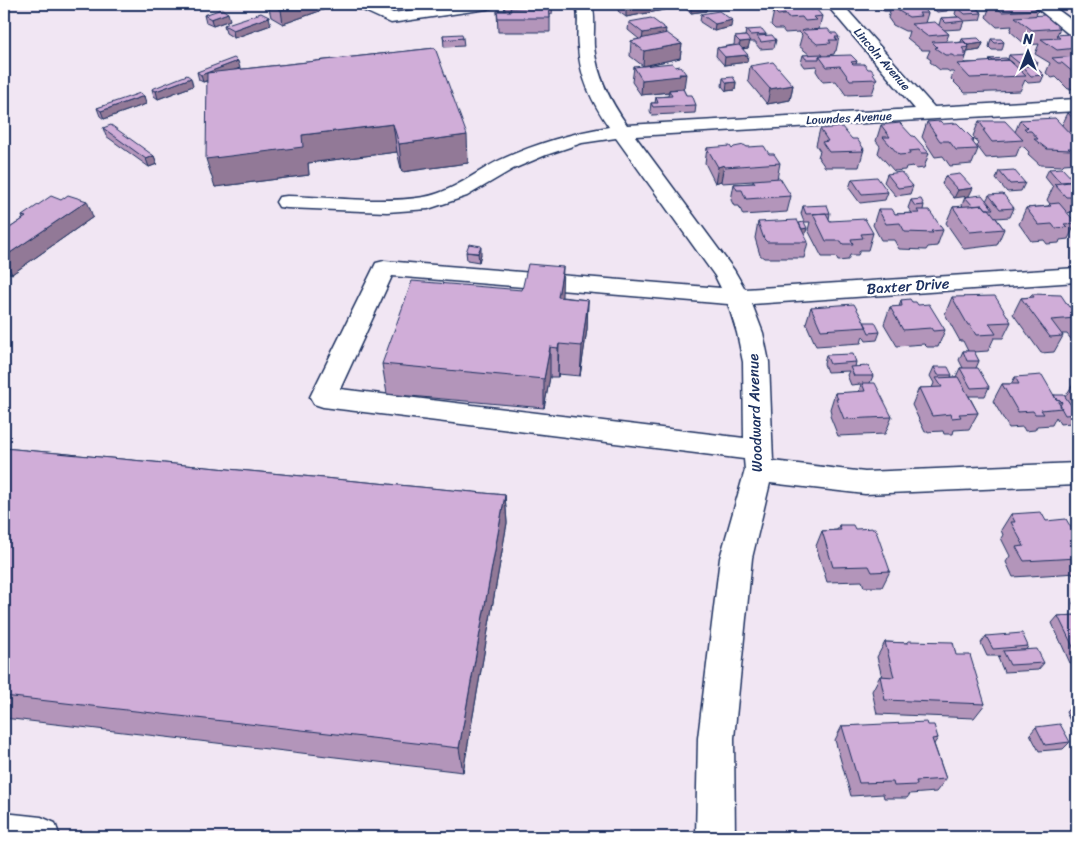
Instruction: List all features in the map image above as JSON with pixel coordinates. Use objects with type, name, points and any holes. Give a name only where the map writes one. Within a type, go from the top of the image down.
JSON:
[{"type":"street","points":[[362,4],[390,18],[488,4]]},
{"type":"street","name":"Woodward Avenue","points":[[584,4],[587,14],[586,46],[590,73],[602,104],[726,276],[738,297],[750,333],[756,362],[759,460],[736,558],[716,738],[716,837]]},
{"type":"street","name":"Lincoln Avenue","points":[[834,4],[930,114]]},
{"type":"street","points":[[1040,4],[1077,32]]},
{"type":"street","name":"Lowndes Avenue","points":[[286,202],[387,206],[428,203],[460,192],[506,165],[539,151],[578,138],[621,131],[1077,106]]},
{"type":"street","name":"Baxter Drive","points":[[759,460],[323,397],[384,268],[738,297],[1077,274]]},
{"type":"street","points":[[759,460],[823,479],[865,483],[1077,474]]},
{"type":"street","points":[[4,832],[41,837]]},
{"type":"building","points":[[269,4],[298,4],[281,10]]},
{"type":"building","points":[[619,4],[658,4],[626,10]]},
{"type":"building","points":[[689,4],[707,4],[691,6]]},
{"type":"building","points":[[892,4],[919,4],[928,13],[919,13],[921,16],[909,17],[897,10]]},
{"type":"building","points":[[961,4],[974,6],[982,13],[965,14],[957,7],[964,6]]},
{"type":"building","points":[[992,4],[1029,4],[1038,10],[1002,12]]},
{"type":"building","points":[[549,6],[550,18],[498,18],[497,11],[511,11],[510,8]]},
{"type":"building","points":[[808,6],[811,10],[816,9],[822,16],[814,17],[817,20],[805,21],[802,17],[788,18],[785,14],[778,15],[774,11]]},
{"type":"building","points":[[222,9],[228,13],[211,19],[204,15]]},
{"type":"building","points":[[719,11],[732,20],[715,24],[701,14]]},
{"type":"building","points":[[261,13],[269,17],[233,30],[224,25]]},
{"type":"building","points":[[1044,15],[1060,28],[1032,30],[1015,17]]},
{"type":"building","points":[[959,17],[964,21],[946,23],[941,18]]},
{"type":"building","points":[[651,18],[666,29],[643,33],[629,22]]},
{"type":"building","points":[[935,22],[949,34],[927,36],[911,24]]},
{"type":"building","points":[[762,29],[766,34],[750,35],[746,30]]},
{"type":"building","points":[[828,29],[839,37],[835,37],[837,40],[829,40],[831,43],[817,44],[802,31],[805,30]]},
{"type":"building","points":[[667,33],[682,44],[644,51],[631,41]]},
{"type":"building","points":[[462,34],[463,38],[444,40],[443,35]]},
{"type":"building","points":[[1069,34],[1075,39],[1071,39],[1077,44],[1077,48],[1057,50],[1041,39],[1060,38],[1056,35]]},
{"type":"building","points":[[772,35],[776,40],[761,42],[757,36]]},
{"type":"building","points":[[746,36],[750,41],[740,42],[735,37]]},
{"type":"building","points":[[978,38],[983,43],[968,45],[962,39]]},
{"type":"building","points":[[991,39],[1001,39],[1004,42],[995,43]]},
{"type":"building","points":[[953,41],[955,43],[964,42],[969,47],[962,48],[967,54],[963,54],[966,57],[945,55],[935,48],[937,47],[932,42]]},
{"type":"building","points":[[739,45],[748,55],[725,57],[717,48]]},
{"type":"building","points":[[435,48],[467,135],[399,144],[393,124],[302,135],[303,147],[206,159],[207,73]]},
{"type":"building","points":[[822,54],[823,56],[819,56],[819,59],[806,59],[803,55]]},
{"type":"building","points":[[1028,54],[1038,62],[1019,63],[1009,55]]},
{"type":"building","points":[[851,55],[857,61],[851,62],[853,64],[864,64],[868,69],[871,69],[877,79],[850,80],[840,66],[827,67],[819,56]]},
{"type":"building","points":[[1077,56],[1077,74],[1052,58]]},
{"type":"building","points":[[234,58],[238,61],[201,75],[197,72]]},
{"type":"building","points":[[1006,58],[1009,60],[993,61],[990,59]]},
{"type":"building","points":[[1009,60],[1026,76],[970,78],[957,64]]},
{"type":"building","points":[[773,62],[793,85],[770,89],[750,66]]},
{"type":"building","points":[[672,63],[675,67],[680,66],[686,74],[642,80],[634,67]]},
{"type":"building","points":[[1022,66],[1034,66],[1044,75],[1031,76]]},
{"type":"building","points":[[187,75],[191,78],[156,91],[152,89]]},
{"type":"building","points":[[733,77],[736,82],[727,83],[723,78]]},
{"type":"building","points":[[683,89],[686,95],[692,95],[696,105],[653,107],[651,103],[658,103],[656,97],[672,96],[669,90]]},
{"type":"building","points":[[140,93],[144,96],[101,111],[97,108]]},
{"type":"building","points":[[1077,112],[1077,123],[1068,113]]},
{"type":"building","points":[[1055,118],[1077,141],[1077,148],[1068,148],[1070,150],[1047,149],[1034,139],[1038,139],[1031,131],[1027,131],[1024,128],[1028,128],[1020,120]]},
{"type":"building","points":[[940,121],[943,124],[957,123],[974,140],[971,140],[978,149],[956,150],[949,141],[940,141],[927,122]]},
{"type":"building","points":[[979,121],[1005,121],[1023,140],[992,142]]},
{"type":"building","points":[[900,123],[929,153],[921,153],[919,150],[909,151],[910,154],[899,155],[883,137],[890,137],[881,125]]},
{"type":"building","points":[[111,125],[154,156],[146,159],[103,128]]},
{"type":"building","points":[[842,127],[852,139],[857,139],[864,151],[829,152],[822,142],[828,141],[820,129]]},
{"type":"building","points":[[744,145],[747,147],[764,146],[769,154],[774,154],[780,163],[725,167],[724,165],[718,167],[707,148],[730,146],[732,149]]},
{"type":"building","points":[[1062,168],[1074,181],[1060,182],[1049,169]]},
{"type":"building","points":[[1014,170],[1025,183],[1010,184],[999,171]]},
{"type":"building","points":[[901,172],[913,186],[898,188],[887,174]]},
{"type":"building","points":[[960,174],[973,188],[958,190],[945,176]]},
{"type":"building","points":[[877,177],[888,192],[862,194],[852,179]]},
{"type":"building","points":[[780,178],[791,196],[746,199],[742,190],[737,190],[734,184],[755,183],[753,180]]},
{"type":"building","points":[[1077,181],[1077,197],[1066,197],[1054,184]]},
{"type":"building","points":[[1003,194],[1014,208],[1000,209],[989,195]]},
{"type":"building","points":[[68,195],[87,201],[4,257],[4,232],[26,217],[22,216],[51,196],[61,200]]},
{"type":"building","points":[[982,195],[993,209],[986,209],[983,205],[973,206],[965,197]]},
{"type":"building","points":[[921,199],[924,205],[915,206],[911,200]]},
{"type":"building","points":[[1059,203],[1076,223],[1064,224],[1067,227],[1055,228],[1052,224],[1039,225],[1026,208],[1051,206],[1049,204]]},
{"type":"building","points":[[827,205],[830,213],[806,214],[803,206]]},
{"type":"building","points":[[983,205],[986,209],[989,209],[1004,229],[970,232],[953,207]]},
{"type":"building","points":[[878,209],[892,209],[895,214],[919,213],[917,210],[929,210],[943,230],[931,231],[933,233],[905,232],[900,223],[886,224]]},
{"type":"building","points":[[826,213],[830,221],[865,219],[873,233],[861,234],[863,238],[851,239],[853,244],[843,244],[841,241],[826,241],[813,214]]},
{"type":"building","points":[[797,220],[808,242],[767,242],[764,239],[758,222]]},
{"type":"building","points":[[804,222],[807,228],[802,229],[799,223]]},
{"type":"building","points":[[469,244],[481,246],[478,253],[466,252]]},
{"type":"building","points":[[528,264],[563,267],[558,297],[588,300],[582,346],[559,344],[558,348],[550,347],[544,379],[382,364],[412,281],[522,290]]},
{"type":"building","points":[[1032,294],[1061,295],[1069,307],[1077,306],[1077,319],[1051,320],[1063,336],[1050,337],[1021,298],[1034,297]]},
{"type":"building","points":[[995,296],[1011,322],[989,323],[996,334],[976,335],[952,297]]},
{"type":"building","points":[[910,299],[918,305],[929,304],[945,330],[933,331],[931,328],[903,330],[890,307],[902,306],[901,300]]},
{"type":"building","points":[[854,304],[867,327],[821,330],[811,307]]},
{"type":"building","points":[[864,322],[875,322],[880,332],[869,333]]},
{"type":"building","points":[[963,351],[974,351],[979,361],[967,361]]},
{"type":"building","points":[[853,354],[856,362],[830,364],[826,355]]},
{"type":"building","points":[[869,366],[873,376],[854,376],[850,367]]},
{"type":"building","points":[[934,367],[948,367],[952,375],[938,375]]},
{"type":"building","points":[[960,368],[978,368],[989,387],[971,388]]},
{"type":"building","points":[[1042,375],[1056,399],[1062,402],[1058,402],[1062,408],[1041,410],[1044,414],[1035,414],[1033,411],[1018,412],[1002,384],[1019,384],[1015,377]]},
{"type":"building","points":[[958,377],[978,413],[959,414],[961,417],[952,418],[951,414],[932,416],[919,388],[942,387],[936,378]]},
{"type":"building","points":[[862,383],[875,383],[892,417],[844,419],[835,393],[865,391]]},
{"type":"building","points":[[1054,395],[1064,395],[1077,414],[1065,415],[1060,406],[1062,402],[1056,399]]},
{"type":"building","points":[[4,448],[505,495],[459,748],[4,696]]},
{"type":"building","points":[[1041,512],[1046,521],[1066,519],[1077,538],[1077,558],[1024,561],[1016,547],[1024,546],[1011,522],[1015,522],[1011,514]]},
{"type":"building","points":[[839,525],[853,525],[855,529],[875,528],[890,571],[872,572],[869,566],[833,567],[822,531],[841,530]]},
{"type":"building","points":[[1077,615],[1077,655],[1058,616]]},
{"type":"building","points":[[1022,633],[1028,646],[993,649],[986,636]]},
{"type":"building","points":[[908,641],[953,642],[956,655],[970,655],[985,704],[885,700],[880,676],[894,677],[885,642],[908,643]]},
{"type":"building","points":[[1037,649],[1044,663],[1010,665],[1003,651]]},
{"type":"building","points":[[927,722],[928,725],[934,725],[938,738],[932,739],[946,779],[916,781],[917,785],[894,786],[893,782],[859,783],[842,726]]},
{"type":"building","points":[[1060,724],[1070,742],[1045,745],[1036,727]]}]
